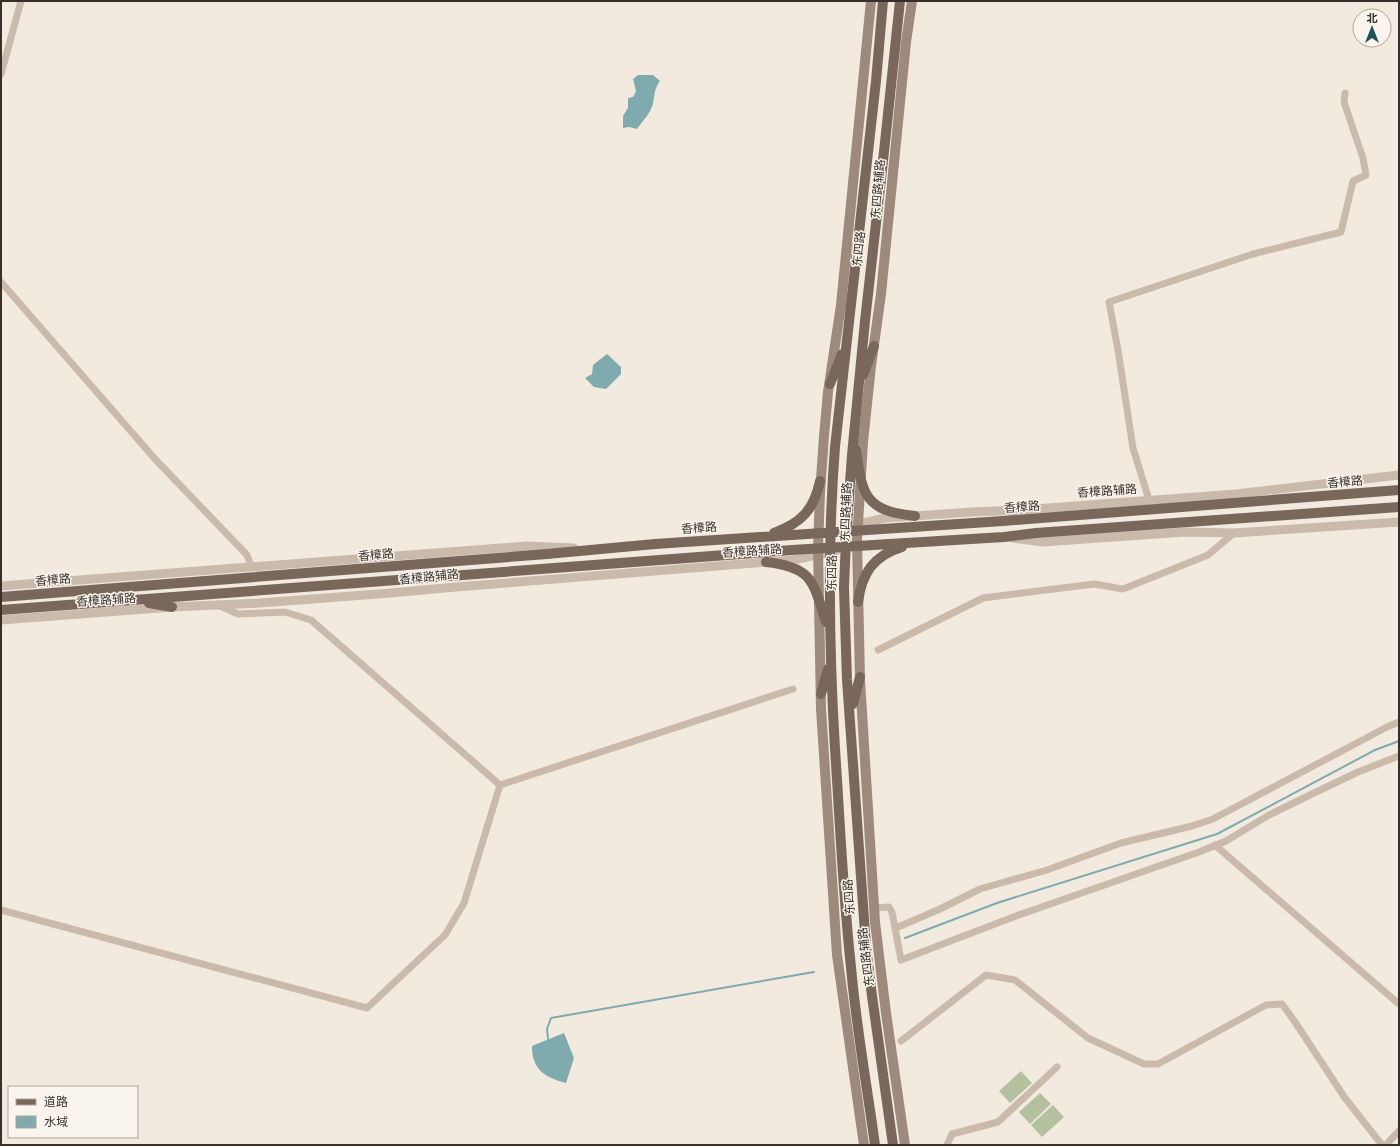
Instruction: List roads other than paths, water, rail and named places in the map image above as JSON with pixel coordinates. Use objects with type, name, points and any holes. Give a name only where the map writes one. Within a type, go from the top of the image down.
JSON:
[{"type":"main road","points":[[864,1145],[837,955],[825,783],[818,598],[818,533],[820,481],[830,384],[841,305],[871,1]]},
{"type":"main road","name":"东四路","points":[[875,1145],[851,968],[840,827],[830,637],[829,550],[831,492],[835,447],[876,81],[883,1]]},
{"type":"main road","name":"东四路","points":[[893,1145],[866,947],[851,712],[845,646],[844,588],[846,529],[858,388],[900,1]]},
{"type":"main road","name":"东四路辅路","points":[[905,1145],[880,965],[874,908],[860,677],[857,546],[860,477],[871,366],[885,256],[906,42],[912,1]]},
{"type":"main road","points":[[830,384],[847,341]]},
{"type":"main road","points":[[858,388],[874,346]]},
{"type":"main road","points":[[854,430],[860,477],[869,499],[884,510],[915,516]]},
{"type":"main road","points":[[764,536],[792,526],[805,515],[815,502],[820,481]]},
{"type":"main road","name":"香樟路","points":[[1,597],[764,536],[818,533],[858,528],[1098,514],[1399,490]]},
{"type":"main road","points":[[1,610],[818,552],[857,546],[1399,507]]},
{"type":"main road","points":[[858,602],[863,580],[872,565],[879,558],[894,550],[918,542]]},
{"type":"main road","points":[[766,562],[786,565],[800,572],[813,584],[830,637]]},
{"type":"main road","points":[[131,601],[172,607]]},
{"type":"main road","points":[[821,694],[831,657]]},
{"type":"main road","points":[[851,712],[860,677]]},
{"type":"street","points":[[1,74],[21,1]]},
{"type":"street","points":[[1149,500],[1133,448],[1109,302],[1253,254],[1341,232],[1353,181],[1366,175],[1363,158],[1344,102],[1345,93]]},
{"type":"street","points":[[1,282],[155,460],[247,555],[252,568]]},
{"type":"street","name":"香樟路辅路","points":[[858,528],[885,518],[1021,510],[1236,494],[1399,475]]},
{"type":"street","points":[[1004,536],[1043,542],[1185,532],[1234,533],[1399,522]]},
{"type":"street","points":[[878,650],[983,598],[1094,584],[1123,589],[1208,555],[1234,533]]},
{"type":"street","points":[[1,586],[527,546],[587,550]]},
{"type":"street","name":"香樟路辅路","points":[[1,620],[216,604],[260,603],[793,560],[818,552]]},
{"type":"street","points":[[216,604],[238,614],[285,612],[311,620],[500,786]]},
{"type":"street","points":[[500,786],[793,689]]},
{"type":"street","points":[[896,928],[940,909],[980,889],[1047,870],[1121,843],[1192,826],[1213,819],[1386,727],[1399,722]]},
{"type":"street","points":[[874,908],[889,907],[892,912],[902,960],[1016,916],[1226,841],[1269,816],[1314,793],[1358,772],[1399,756]]},
{"type":"street","points":[[1,910],[367,1008],[445,935],[464,903],[500,786]]},
{"type":"street","points":[[1215,845],[1399,1004]]},
{"type":"street","points":[[901,1041],[986,975],[1015,980],[1088,1038],[1144,1064],[1158,1064],[1266,1005],[1282,1004],[1345,1098],[1382,1145]]},
{"type":"street","points":[[947,1145],[952,1134],[998,1122],[1057,1067]]},
{"type":"street","points":[[1386,1145],[1399,1131]]},
{"type":"water","points":[[638,75],[653,75],[660,81],[656,88],[652,107],[637,129],[629,127],[623,128],[623,116],[628,108],[628,98],[633,97],[636,91],[633,79]]},
{"type":"water","points":[[607,354],[621,367],[621,374],[606,389],[594,387],[585,378],[592,374],[593,365]]},
{"type":"water","points":[[564,1033],[574,1058],[566,1083],[551,1078],[541,1071],[534,1061],[532,1046]]},
{"type":"waterway","points":[[905,938],[997,903],[1217,834],[1375,750],[1399,741]]},
{"type":"waterway","points":[[548,1039],[547,1029],[551,1018],[814,972]]}]
